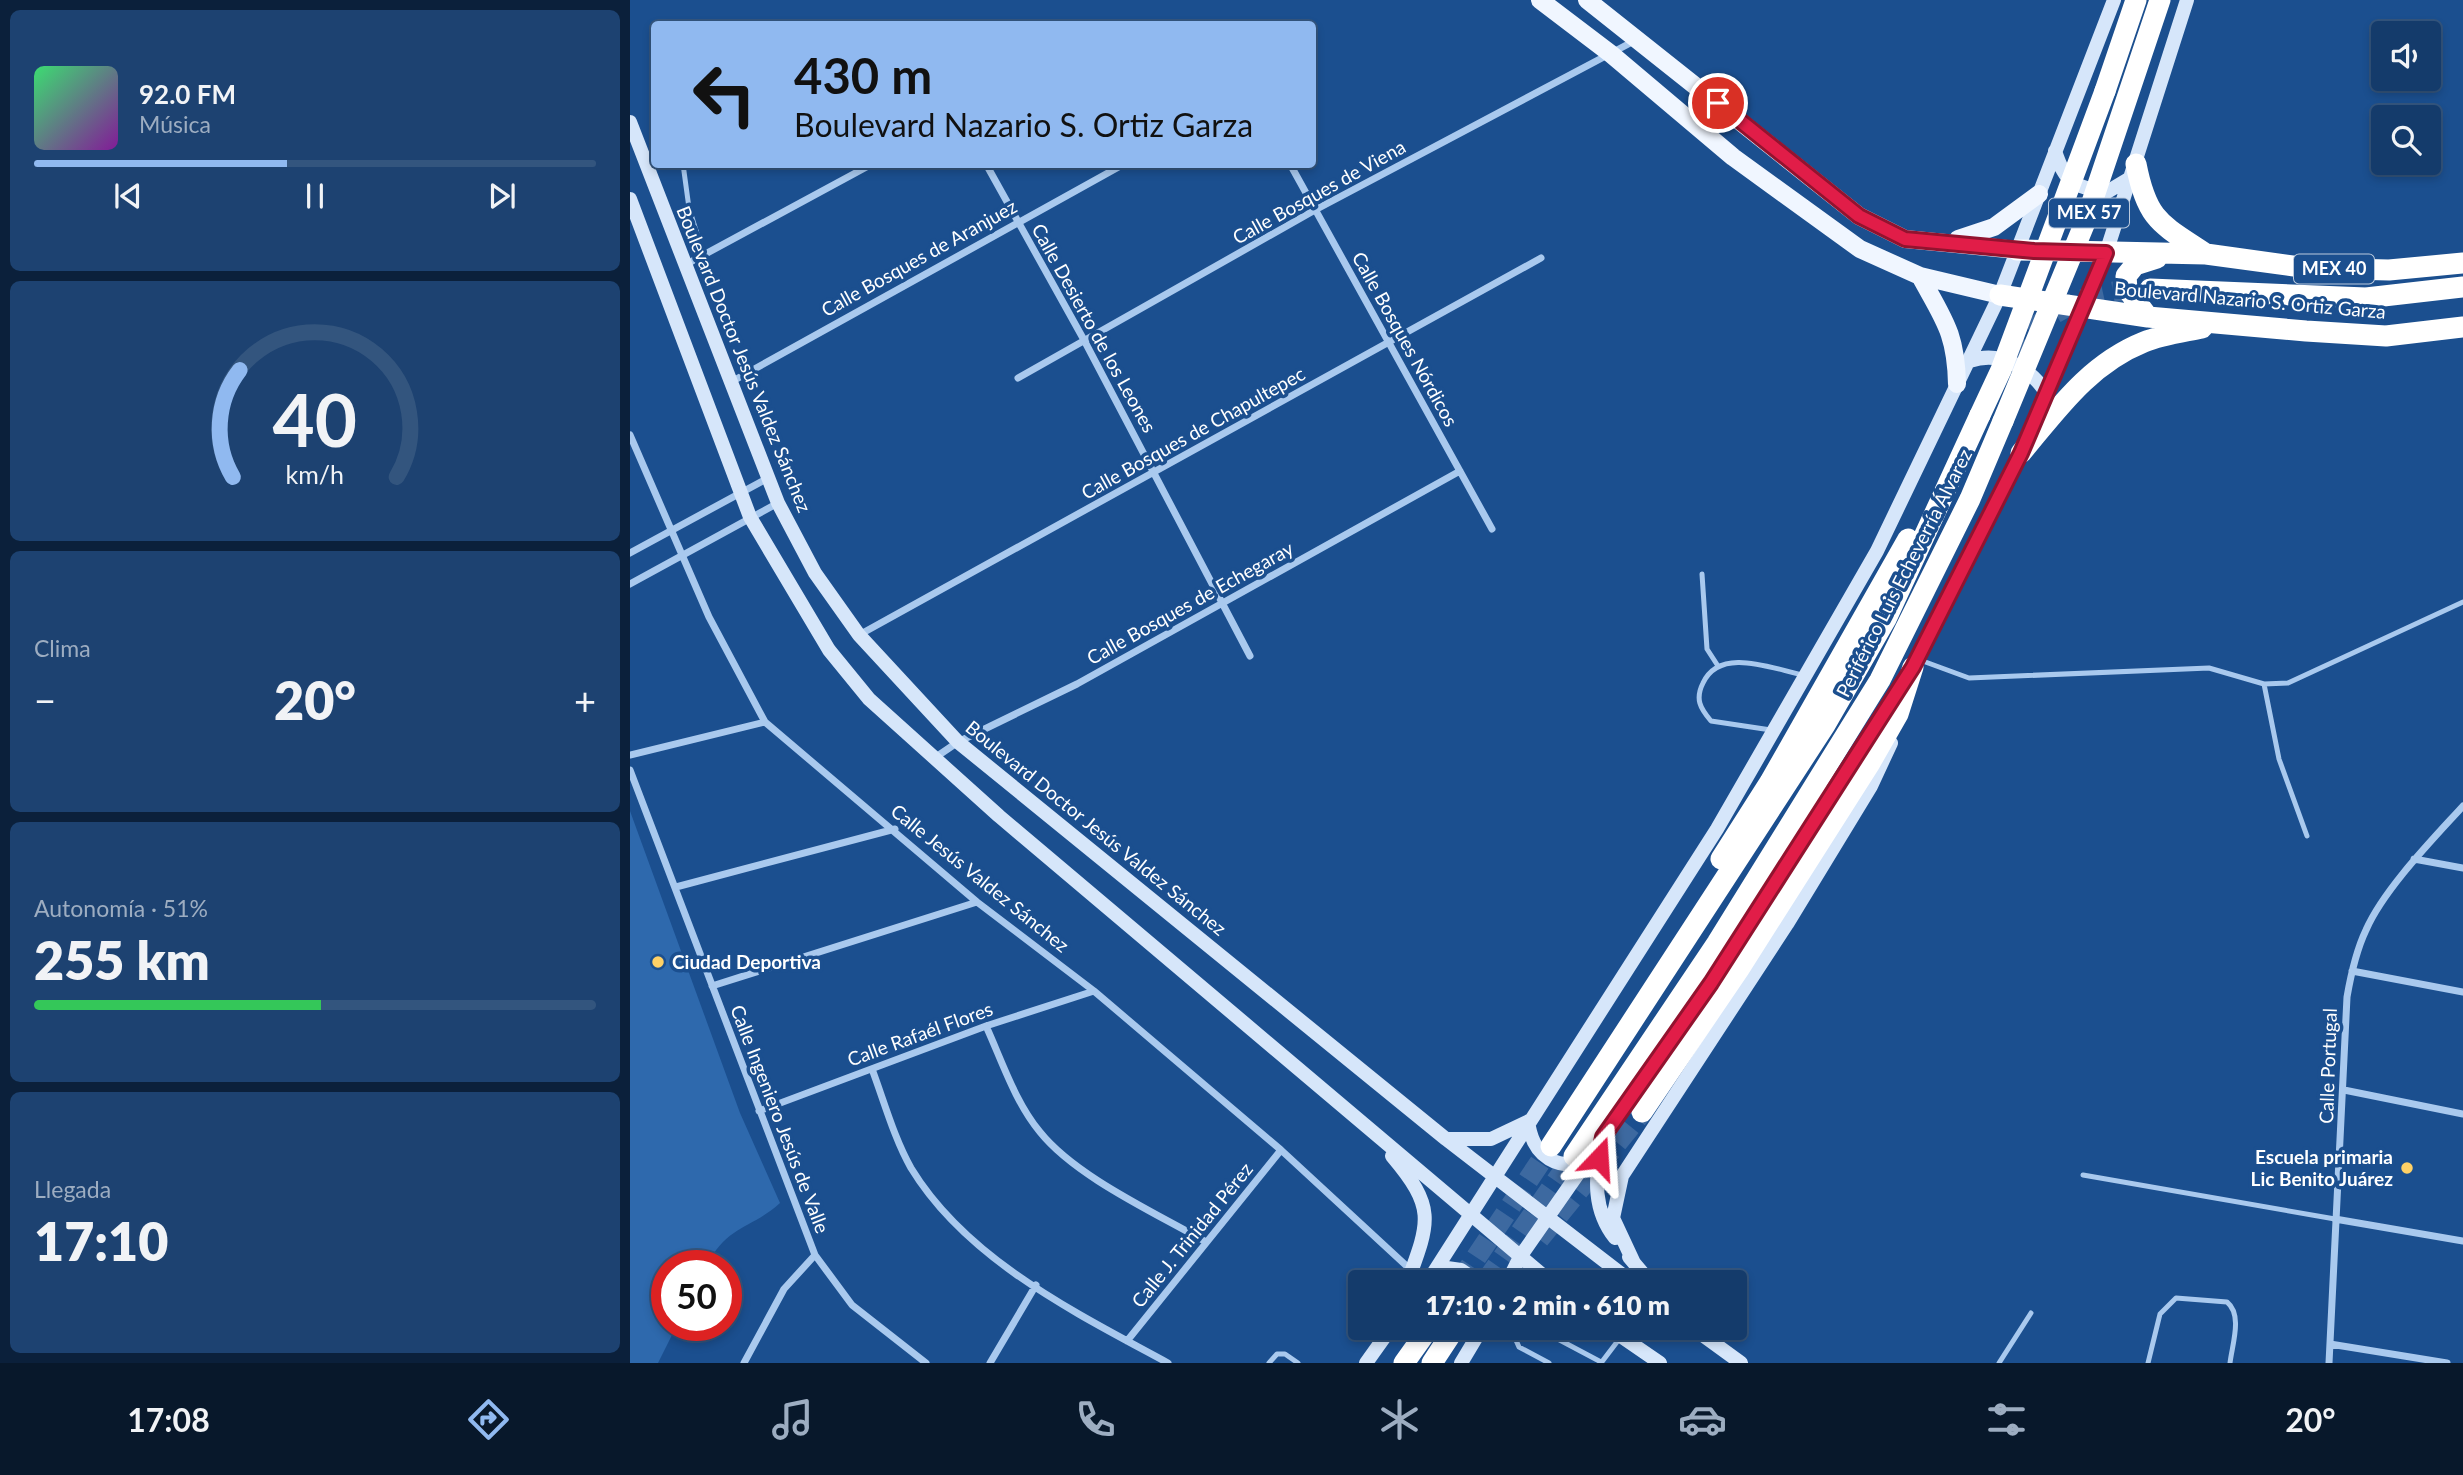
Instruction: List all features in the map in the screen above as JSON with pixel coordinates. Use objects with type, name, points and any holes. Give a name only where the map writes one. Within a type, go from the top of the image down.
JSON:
[{"type":"highway","name":"Periférico Luis Echeverría Álvarez","points":[[1551,1146],[1825,725],[1879,631],[1980,415],[2062,207],[2136,0]]},
{"type":"highway","name":"Periférico Luis Echeverría Álvarez","points":[[1580,1159],[1880,680],[1970,499],[2086,220],[2160,0]]},
{"type":"highway","points":[[2134,171],[2143,197],[2160,223],[2206,254]]},
{"type":"highway","name":"Boulevard Nazario S. Ortiz Garza","points":[[2017,250],[2206,254],[2308,268],[2389,271],[2463,263]]},
{"type":"highway","points":[[2148,317],[2127,289],[2126,276],[2142,261],[2173,254]]},
{"type":"highway","points":[[2150,289],[2366,298],[2463,287]]},
{"type":"highway","name":"Boulevard Nazario S. Ortiz Garza","points":[[2000,295],[2148,317],[2386,336],[2463,327]]},
{"type":"highway","points":[[2021,453],[2077,385],[2100,366],[2144,342],[2221,323]]},
{"type":"highway","points":[[1687,937],[1703,887],[1770,782],[1852,643],[1906,543],[1987,380]]},
{"type":"highway","points":[[1642,1112],[1739,970],[1893,723],[1915,663]]},
{"type":"highway","points":[[1796,846],[1857,736],[1880,680]]},
{"type":"highway","points":[[1404,1363],[1420,1340]]},
{"type":"highway","points":[[1432,1363],[1449,1340]]},
{"type":"main road","name":"Boulevard Nazario S. Ortiz Garza","points":[[1540,0],[1611,54],[1733,157],[1860,249],[1920,276],[2000,295]]},
{"type":"main road","name":"Boulevard Nazario S. Ortiz Garza","points":[[1587,0],[1859,216],[1905,239],[2017,250]]},
{"type":"main road","points":[[1438,1270],[1717,829],[1877,551],[2000,295],[2115,0]]},
{"type":"main road","points":[[1514,1270],[1548,1219],[1580,1159],[1603,1137],[1711,983],[1915,663],[2021,453],[2084,308],[2134,171],[2187,0]]},
{"type":"main road","name":"Boulevard Doctor Jesús Valdez Sánchez","points":[[630,122],[778,503],[815,573],[859,635],[958,742],[1446,1139],[1616,1270]]},
{"type":"main road","points":[[2055,151],[2061,170],[2078,187],[2107,192],[2134,171]]},
{"type":"main road","points":[[1941,242],[1975,236],[1994,227],[2039,194]]},
{"type":"main road","points":[[630,199],[750,517],[829,650],[869,699],[933,759],[1536,1270]]},
{"type":"main road","points":[[1920,276],[1953,339],[1957,384]]},
{"type":"main road","points":[[1970,361],[1983,356],[2001,358],[2038,379],[2047,394]]},
{"type":"main road","points":[[1634,1263],[1613,1218],[1622,1176],[1787,924],[1871,786],[1894,738],[1893,723]]},
{"type":"main road","points":[[1356,1116],[1412,1182],[1426,1208],[1422,1238],[1412,1270]]},
{"type":"main road","points":[[1532,1122],[1532,1140],[1549,1160],[1561,1164],[1580,1159]]},
{"type":"main road","points":[[1446,1139],[1491,1139],[1532,1122]]},
{"type":"main road","points":[[1603,1137],[1595,1180],[1602,1222],[1640,1270]]},
{"type":"main road","points":[[1440,1267],[1461,1270]]},
{"type":"main road","points":[[1366,1363],[1383,1340]]},
{"type":"main road","points":[[1463,1361],[1475,1340]]},
{"type":"main road","points":[[1463,1361],[1483,1340]]},
{"type":"main road","points":[[1623,1340],[1660,1363]]},
{"type":"main road","points":[[1709,1340],[1741,1363]]},
{"type":"street","name":"Calle Bosques de Viena","points":[[1017,378],[1315,210],[1638,39]]},
{"type":"street","points":[[685,265],[865,168]]},
{"type":"street","name":"Calle Desierto de los Leones","points":[[988,168],[1084,341],[1251,656]]},
{"type":"street","name":"Calle Bosques de Aranjuez","points":[[731,382],[1116,168]]},
{"type":"street","name":"Calle Bosques Nórdicos","points":[[1292,168],[1492,529]]},
{"type":"street","name":"Calle Bosques de Chapultepec","points":[[859,635],[1153,471],[1390,344],[1541,258]]},
{"type":"street","name":"Calle Jesús Valdez Sánchez","points":[[630,435],[709,617],[765,722],[895,829],[977,902],[1094,991],[1282,1150],[1404,1270]]},
{"type":"street","name":"Calle Bosques de Echegaray","points":[[933,759],[958,742],[1077,684],[1460,471]]},
{"type":"street","points":[[630,553],[768,478]]},
{"type":"street","points":[[630,583],[778,503]]},
{"type":"street","points":[[630,755],[765,722]]},
{"type":"street","name":"Calle Ingeniero Jesús de Valle","points":[[630,770],[816,1255],[852,1305],[920,1362]]},
{"type":"street","name":"Calle Portugal","points":[[2329,1363],[2347,997],[2352,971],[2367,926],[2414,859],[2463,806]]},
{"type":"street","points":[[676,887],[895,829]]},
{"type":"street","points":[[2414,859],[2463,868]]},
{"type":"street","points":[[712,986],[977,902]]},
{"type":"street","points":[[2352,971],[2463,992]]},
{"type":"street","name":"Calle Rafaél Flores","points":[[759,1111],[986,1026],[1094,991]]},
{"type":"street","points":[[986,1026],[1025,1111],[1056,1151],[1088,1174],[1206,1242]]},
{"type":"street","points":[[872,1069],[910,1165],[929,1194],[974,1242],[1036,1286],[1168,1363]]},
{"type":"street","points":[[2344,1090],[2463,1114]]},
{"type":"street","name":"Calle J. Trinidad Pérez","points":[[1127,1341],[1282,1150]]},
{"type":"street","points":[[2335,1219],[2463,1241]]},
{"type":"street","points":[[744,1363],[784,1289],[816,1255]]},
{"type":"street","points":[[990,1363],[1036,1286]]},
{"type":"street","points":[[2330,1344],[2447,1363]]},
{"type":"lane","points":[[684,168],[689,208],[704,256]]},
{"type":"lane","points":[[1702,574],[1707,649],[1717,666]]},
{"type":"lane","points":[[1915,663],[1969,678],[2209,668],[2264,684],[2288,683],[2463,602]]},
{"type":"lane","points":[[1774,731],[1711,721],[1700,708],[1698,694],[1706,677],[1717,666],[1732,661],[1806,676]]},
{"type":"lane","points":[[2264,684],[2279,759],[2307,836]]},
{"type":"lane","points":[[2083,1175],[2335,1219]]},
{"type":"lane","points":[[2147,1363],[2160,1314],[2176,1298],[2227,1302],[2232,1306],[2236,1314],[2230,1363]]},
{"type":"lane","points":[[1998,1363],[2031,1313]]},
{"type":"lane","points":[[1516,1340],[1519,1347],[1549,1363]]},
{"type":"lane","points":[[1558,1340],[1601,1363],[1618,1340]]},
{"type":"lane","points":[[1269,1363],[1278,1354],[1285,1354],[1298,1363]]},
{"type":"shaded area","name":"Ciudad Deportiva","points":[[630,811],[740,1113],[780,1203],[732,1234],[717,1250],[651,1250],[651,1341],[669,1341],[658,1363],[630,1363]]},
{"type":"tunnel","points":[[2009,354],[2038,325],[2069,305],[2104,294],[2145,289]]},
{"type":"tunnel","points":[[1539,1239],[1642,1112]]},
{"type":"tunnel","points":[[1468,1270],[1551,1146]]},
{"type":"tunnel","points":[[1494,1270],[1574,1156]]},
{"type":"place","name":"Ciudad Deportiva","points":[[658,962]]},
{"type":"place","name":"Escuela primaria Lic Benito Juárez","points":[[2407,1168]]},
{"type":"route","points":[[1599,1158],[1603,1137],[1711,983],[1796,846],[1913,667],[2021,453],[2106,253],[2034,251],[1905,239],[1859,216],[1718,103]]}]
